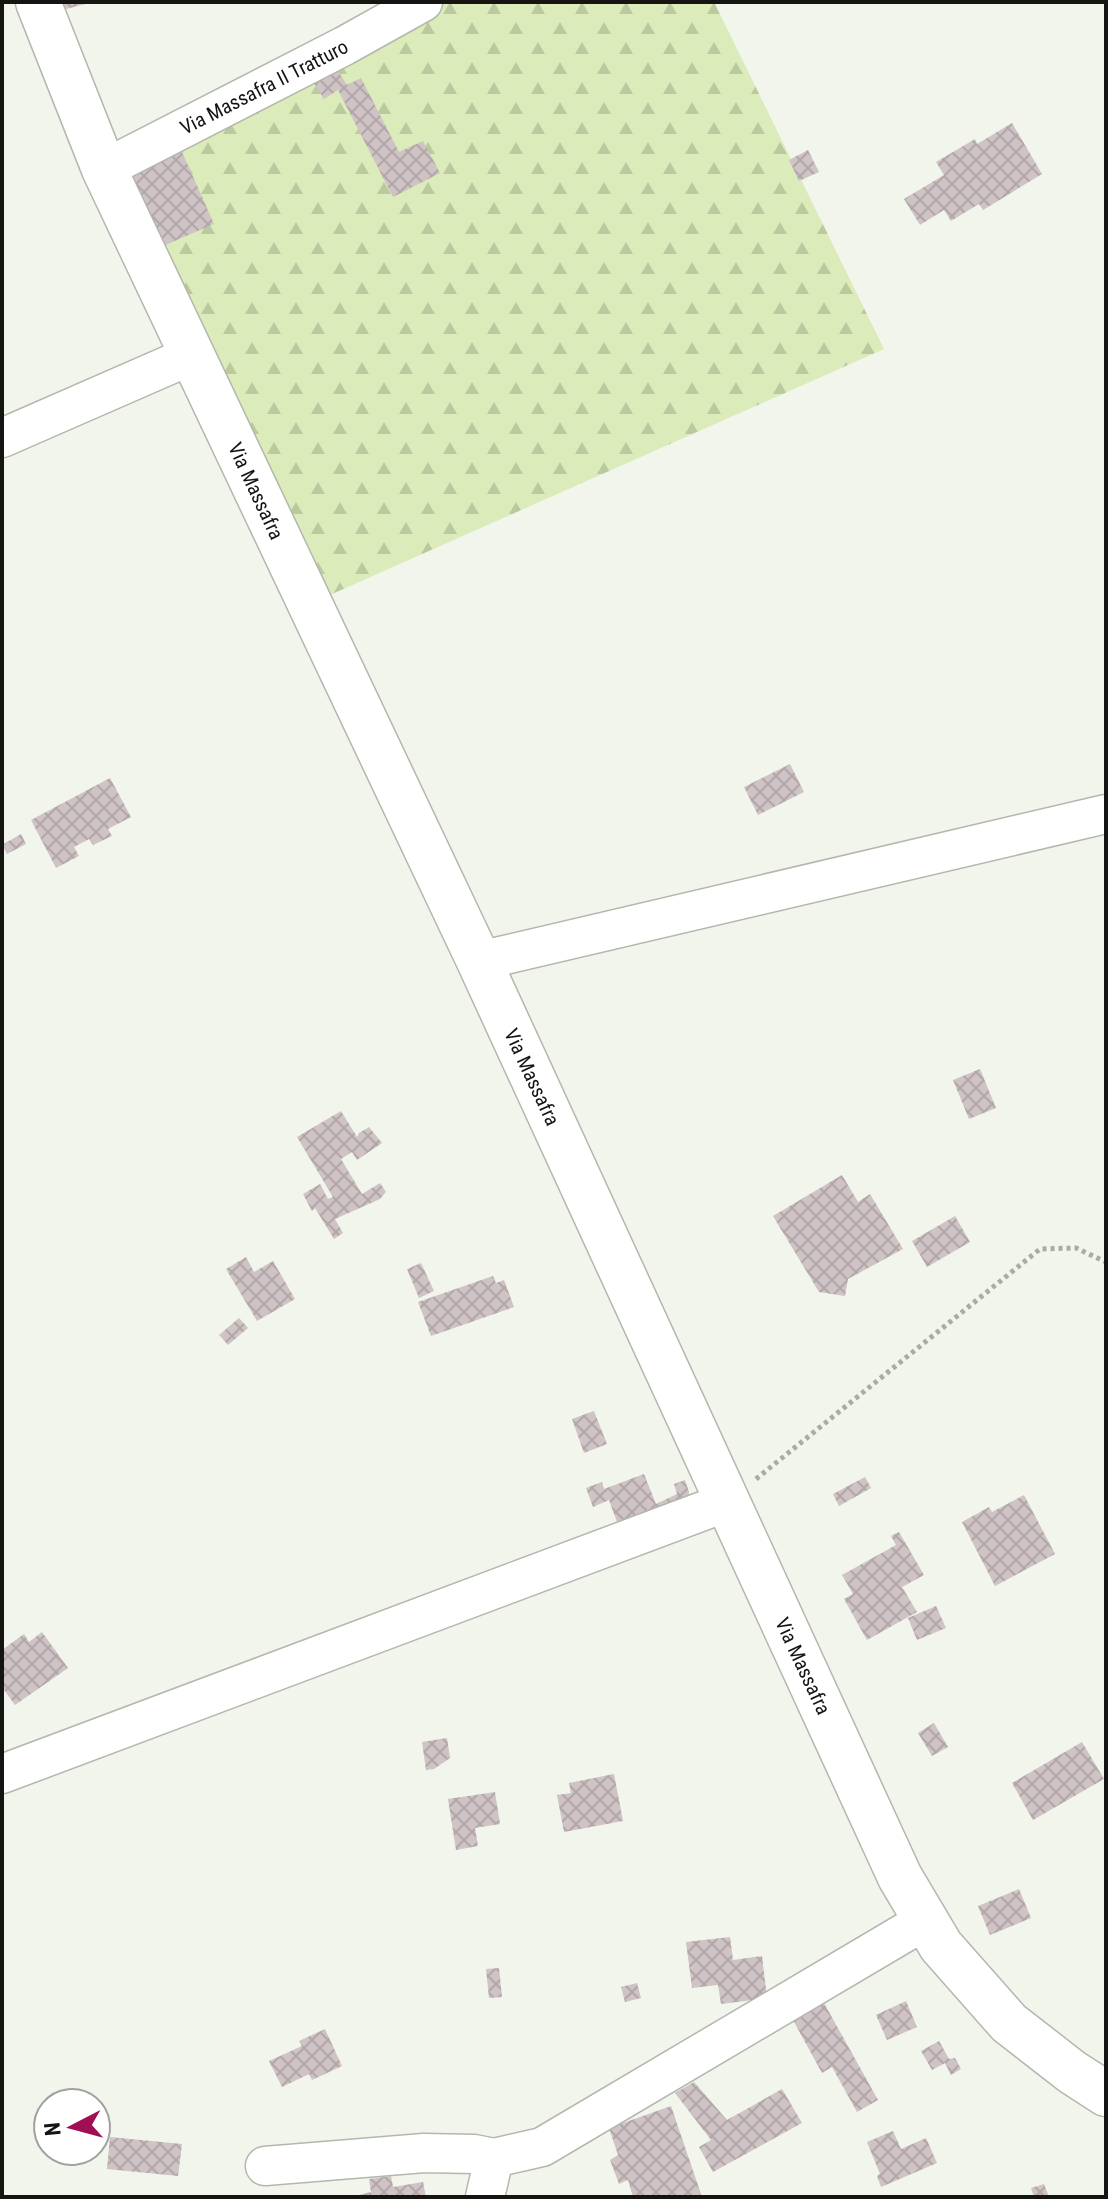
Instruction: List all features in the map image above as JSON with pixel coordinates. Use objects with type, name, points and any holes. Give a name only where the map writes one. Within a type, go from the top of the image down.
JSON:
[{"type":"main road","name":"Via Massafra","points":[[38,2],[104,169],[479,961],[900,1877],[941,1946],[1009,2023],[1106,2094]]},
{"type":"street","name":"Via Massafra II Tratturo","points":[[104,169],[423,2]]},
{"type":"street","points":[[2,438],[192,355]]},
{"type":"street","points":[[479,961],[1106,814]]},
{"type":"street","points":[[2,1774],[727,1502]]},
{"type":"street","points":[[265,2166],[424,2153],[494,2158],[542,2147],[926,1920]]},
{"type":"street","points":[[485,2197],[494,2158]]},
{"type":"path","points":[[727,1502],[1040,1249],[1076,1248],[1106,1262]]},
{"type":"green space","points":[[448,2],[714,2],[884,349],[314,602],[122,170]]},
{"type":"building","points":[[48,2],[88,2],[89,3],[51,13]]},
{"type":"building","points":[[335,66],[347,85],[361,78],[399,152],[423,141],[440,173],[393,197],[338,90],[324,99],[312,80]]},
{"type":"building","points":[[1012,123],[1042,174],[983,210],[979,204],[951,221],[944,210],[920,225],[904,199],[944,175],[936,162],[975,139],[977,144]]},
{"type":"building","points":[[179,145],[214,224],[156,249],[122,170]]},
{"type":"building","points":[[808,150],[819,172],[799,181],[789,160]]},
{"type":"building","points":[[790,764],[804,792],[758,815],[744,787]]},
{"type":"building","points":[[110,778],[131,817],[108,829],[112,836],[93,845],[89,839],[74,847],[79,856],[56,868],[31,820]]},
{"type":"building","points":[[21,834],[26,844],[7,854],[2,845]]},
{"type":"building","points":[[980,1069],[996,1108],[969,1119],[953,1080]]},
{"type":"building","points":[[341,1111],[357,1137],[369,1127],[382,1143],[357,1160],[352,1152],[341,1159],[362,1194],[380,1183],[386,1192],[380,1199],[335,1219],[343,1233],[334,1239],[303,1194],[320,1184],[328,1199],[333,1197],[297,1137]]},
{"type":"building","points":[[842,1175],[858,1202],[870,1194],[903,1249],[848,1279],[845,1296],[819,1292],[773,1216]]},
{"type":"building","points":[[955,1216],[970,1242],[927,1267],[912,1241]]},
{"type":"building","points":[[246,1257],[254,1272],[273,1261],[295,1299],[257,1321],[226,1269]]},
{"type":"building","points":[[421,1263],[434,1291],[419,1298],[407,1269]]},
{"type":"building","points":[[493,1276],[496,1283],[504,1280],[514,1307],[431,1336],[418,1302]]},
{"type":"building","points":[[239,1318],[248,1328],[228,1345],[219,1335]]},
{"type":"building","points":[[594,1411],[607,1444],[584,1453],[572,1419]]},
{"type":"building","points":[[644,1474],[656,1504],[677,1494],[674,1484],[685,1480],[689,1492],[688,1503],[662,1516],[657,1506],[660,1515],[620,1530],[609,1500],[593,1507],[586,1488],[602,1482],[604,1489]]},
{"type":"building","points":[[865,1477],[871,1488],[839,1506],[833,1494]]},
{"type":"building","points":[[1024,1495],[1055,1554],[995,1586],[962,1522],[989,1507],[992,1512]]},
{"type":"building","points":[[899,1532],[924,1575],[902,1587],[917,1612],[867,1640],[844,1599],[853,1594],[842,1575],[896,1545],[891,1536]]},
{"type":"building","points":[[936,1606],[946,1628],[917,1640],[908,1618]]},
{"type":"building","points":[[42,1632],[68,1668],[15,1705],[2,1687],[2,1650],[24,1634],[29,1642]]},
{"type":"building","points":[[934,1723],[948,1747],[932,1756],[918,1733]]},
{"type":"building","points":[[447,1738],[450,1758],[434,1769],[426,1770],[422,1742]]},
{"type":"building","points":[[1082,1742],[1104,1779],[1033,1820],[1012,1783]]},
{"type":"building","points":[[614,1774],[623,1821],[564,1832],[557,1795],[571,1793],[569,1783]]},
{"type":"building","points":[[495,1792],[500,1824],[475,1828],[478,1846],[456,1850],[448,1799]]},
{"type":"building","points":[[1019,1889],[1031,1918],[990,1935],[978,1906]]},
{"type":"building","points":[[730,1937],[733,1960],[762,1956],[767,1998],[721,2004],[718,1985],[692,1988],[686,1942]]},
{"type":"building","points":[[499,1968],[502,1997],[489,1998],[486,1969]]},
{"type":"building","points":[[637,1983],[641,1998],[625,2002],[621,1987]]},
{"type":"building","points":[[906,2001],[917,2027],[887,2040],[876,2015]]},
{"type":"building","points":[[824,2003],[878,2100],[857,2112],[832,2067],[822,2073],[793,2020]]},
{"type":"building","points":[[325,2029],[342,2066],[312,2080],[309,2074],[282,2087],[269,2061],[302,2046],[299,2041]]},
{"type":"building","points":[[939,2041],[949,2059],[955,2058],[961,2069],[951,2075],[945,2063],[932,2070],[921,2051]]},
{"type":"building","points":[[694,2082],[727,2120],[782,2089],[802,2123],[713,2172],[699,2147],[711,2140],[675,2093]]},
{"type":"building","points":[[671,2106],[702,2197],[633,2197],[628,2180],[619,2184],[610,2160],[618,2155],[609,2128]]},
{"type":"building","points":[[893,2131],[901,2149],[926,2138],[937,2163],[881,2187],[877,2176],[880,2174],[867,2142]]},
{"type":"building","points":[[112,2137],[182,2144],[178,2176],[107,2169],[112,2167]]},
{"type":"building","points":[[391,2176],[393,2187],[423,2182],[426,2197],[350,2197],[371,2192],[369,2179]]},
{"type":"building","points":[[1044,2184],[1049,2197],[1034,2197],[1031,2188]]}]
